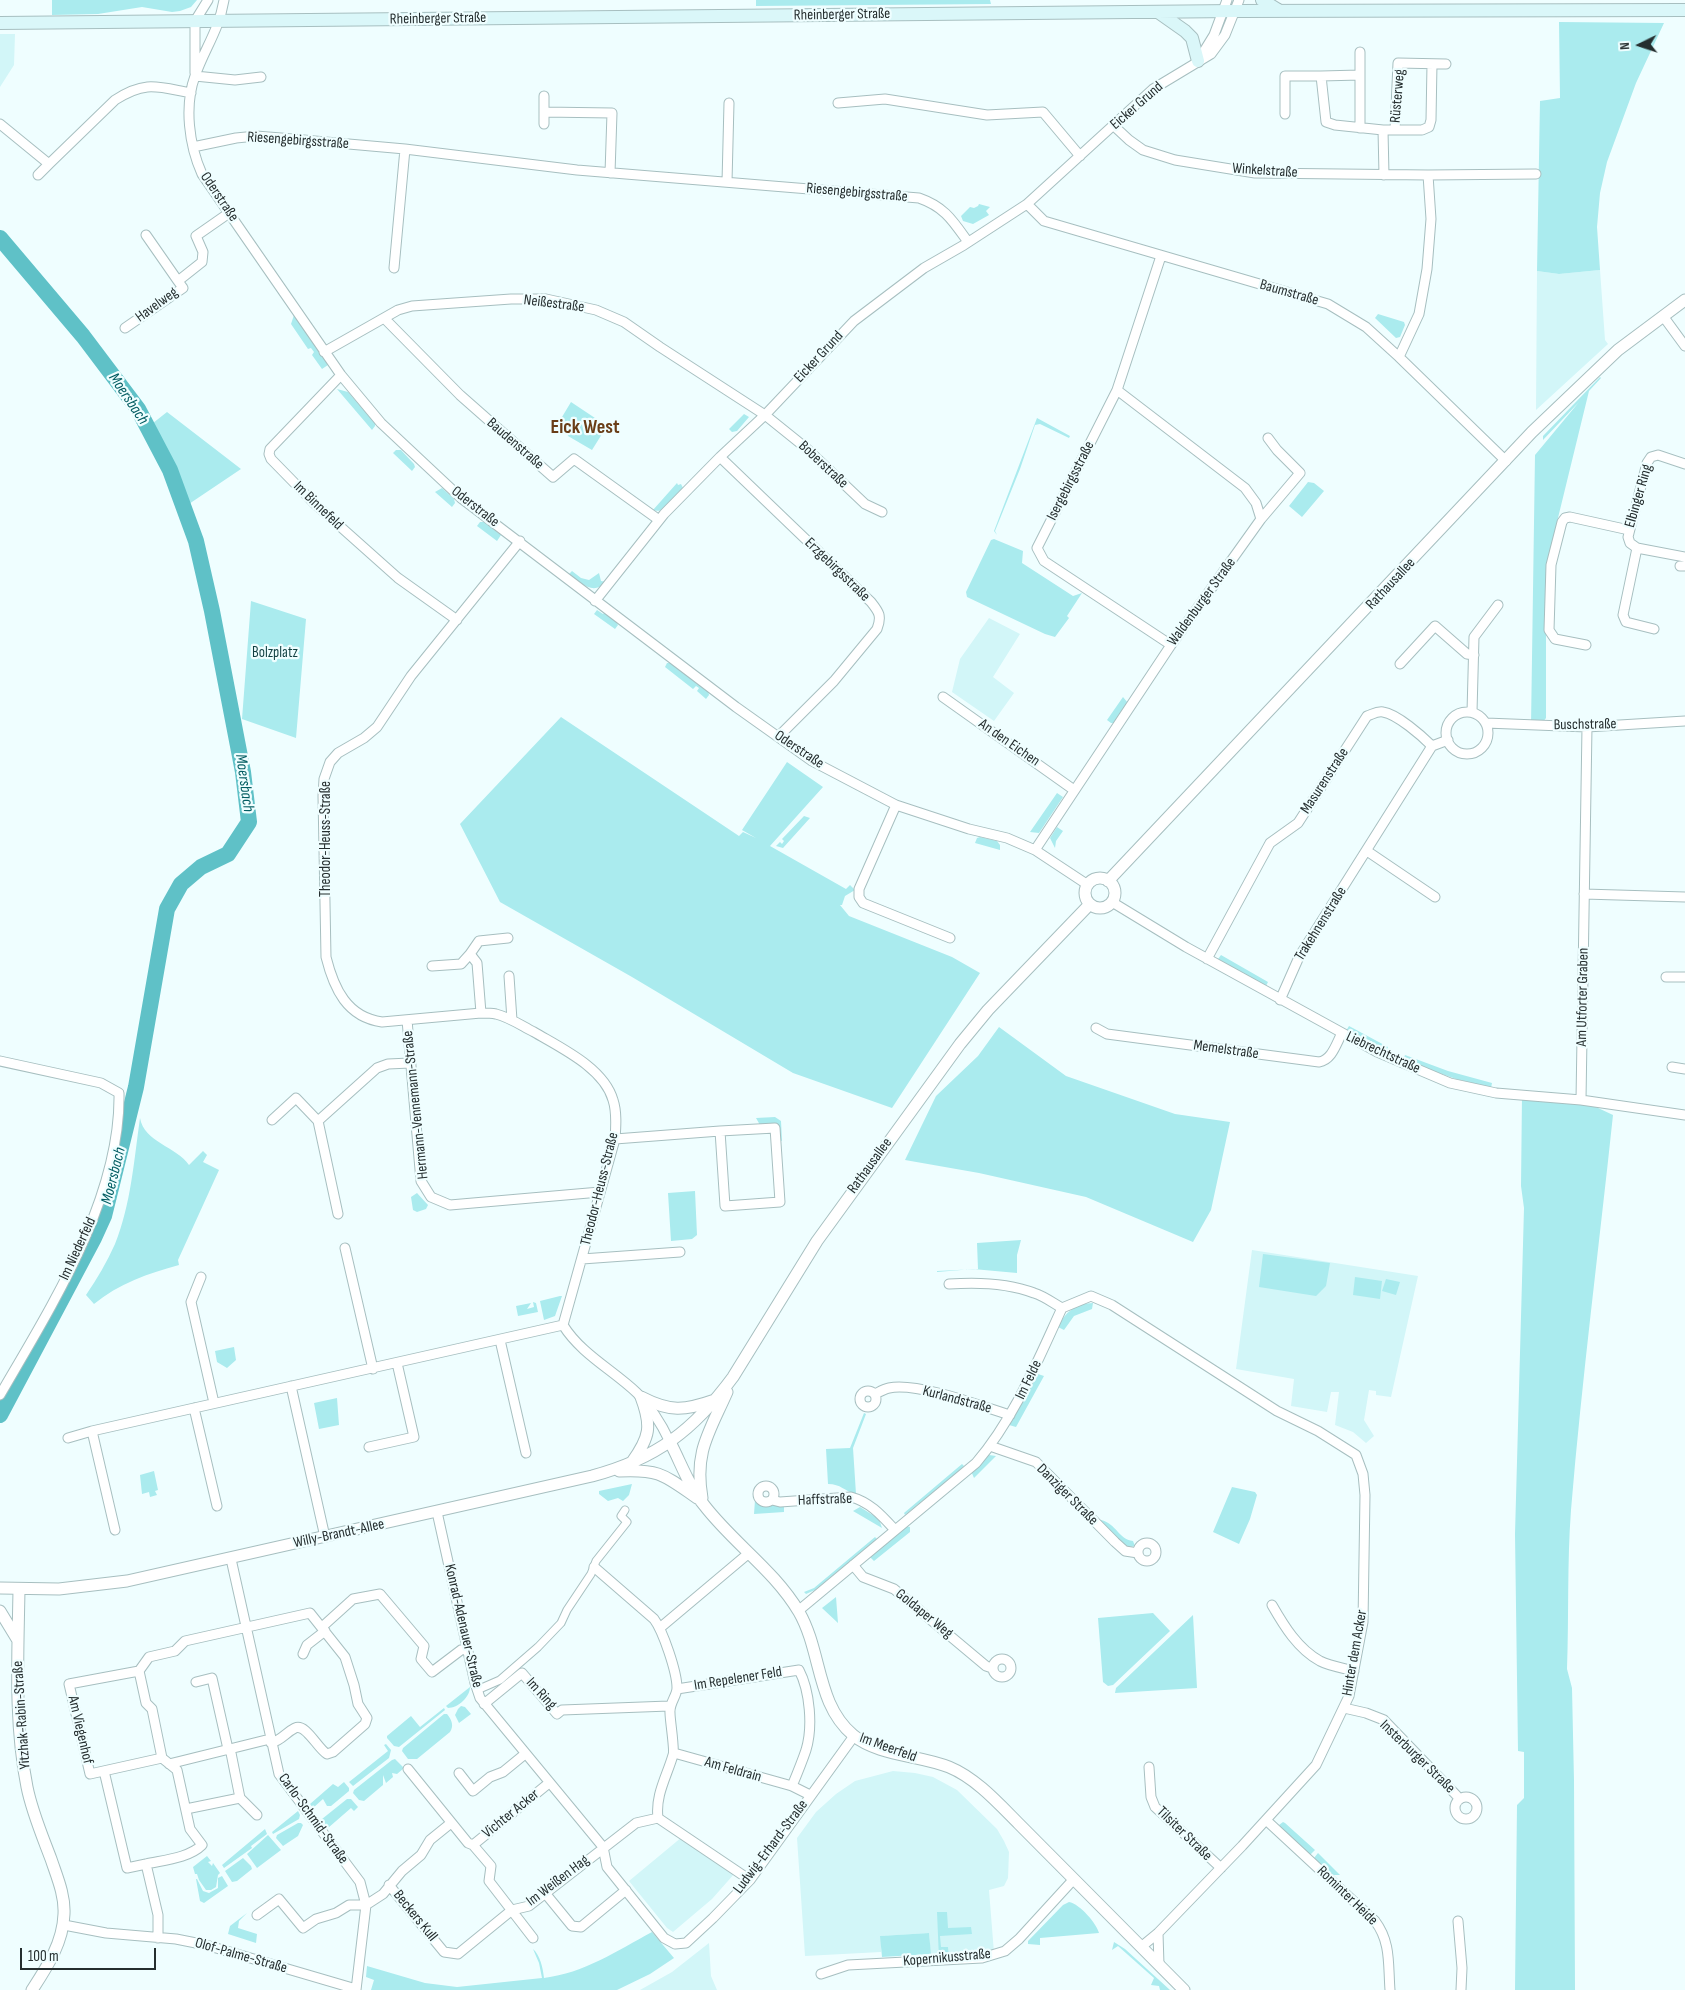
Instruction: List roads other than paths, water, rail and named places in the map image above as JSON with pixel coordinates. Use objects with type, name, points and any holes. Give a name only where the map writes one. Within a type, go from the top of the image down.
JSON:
[{"type":"main road","points":[[1262,0],[1280,11]]},
{"type":"main road","name":"Rheinberger Straße","points":[[0,23],[1158,12],[1231,5],[1280,11],[1685,10]]},
{"type":"main road","points":[[1158,12],[1192,38],[1198,61]]},
{"type":"street","points":[[195,21],[208,0]]},
{"type":"street","name":"Oderstraße","points":[[224,0],[220,21],[195,76],[191,93],[190,126],[193,147],[202,174],[324,352],[381,423],[461,498],[736,707],[812,761],[896,805],[969,829],[1007,838],[1035,850],[1088,885]]},
{"type":"street","name":"Eicker Grund","points":[[595,601],[659,520],[720,457],[765,415],[854,321],[924,268],[1026,204],[1153,89],[1211,54],[1225,35],[1231,5]]},
{"type":"street","name":"Oderstraße","points":[[195,21],[195,76]]},
{"type":"street","points":[[1360,52],[1360,128]]},
{"type":"street","name":"Rüsterweg","points":[[1395,130],[1398,63],[1446,64]]},
{"type":"street","name":"Rüsterweg","points":[[1321,76],[1326,122],[1383,130],[1422,130],[1429,127],[1431,120],[1432,64]]},
{"type":"street","points":[[195,76],[235,80],[261,76]]},
{"type":"street","points":[[1285,114],[1286,76],[1360,76]]},
{"type":"street","points":[[38,175],[115,100],[125,94],[141,87],[152,86],[191,93]]},
{"type":"street","points":[[544,96],[544,124]]},
{"type":"street","points":[[838,103],[885,99],[987,115],[1043,112],[1080,156]]},
{"type":"street","points":[[727,182],[729,103]]},
{"type":"street","points":[[544,112],[612,113],[610,173]]},
{"type":"street","points":[[0,124],[49,164]]},
{"type":"street","name":"Winkelstraße","points":[[1114,126],[1143,150],[1175,160],[1255,173],[1384,175],[1536,174]]},
{"type":"street","name":"Rüsterweg","points":[[1383,130],[1384,175]]},
{"type":"street","name":"Riesengebirgsstraße","points":[[193,147],[256,136],[405,149],[610,173],[919,198],[942,209],[968,242]]},
{"type":"street","points":[[394,268],[405,149]]},
{"type":"street","points":[[1399,357],[1419,314],[1431,219],[1428,175]]},
{"type":"street","name":"Baumstraße","points":[[1026,204],[1044,221],[1328,304],[1366,327],[1506,461]]},
{"type":"street","name":"Havelweg","points":[[178,281],[202,262],[203,252],[196,236],[229,213]]},
{"type":"street","name":"Havelweg","points":[[125,328],[183,288],[146,235]]},
{"type":"street","name":"Isergebirgsstraße","points":[[1161,256],[1117,390],[1037,548],[1044,562],[1171,645]]},
{"type":"street","name":"Neißestraße","points":[[324,352],[398,310],[412,306],[511,299],[546,300],[596,310],[624,322],[765,415]]},
{"type":"street","name":"Rathausallee","points":[[1108,881],[1532,432],[1618,350],[1685,300]]},
{"type":"street","points":[[1663,316],[1685,346]]},
{"type":"street","name":"Baudenstraße","points":[[384,318],[460,396],[553,477],[574,459],[659,520]]},
{"type":"street","name":"Im Binnefeld","points":[[341,375],[270,450],[270,459],[315,504],[391,572],[457,620]]},
{"type":"street","points":[[1117,390],[1245,488],[1256,503],[1261,519]]},
{"type":"street","name":"Boberstraße","points":[[765,415],[806,448],[865,504],[882,512]]},
{"type":"street","name":"Waldenburger Straße","points":[[1035,850],[1171,645],[1261,519],[1300,473],[1268,438]]},
{"type":"street","name":"Elbinger Ring","points":[[1685,464],[1658,456],[1651,457],[1647,463],[1629,530],[1630,543],[1637,548],[1685,557]]},
{"type":"street","name":"Erzgebirgsstraße","points":[[720,457],[871,602],[881,616],[877,629],[834,681],[779,736]]},
{"type":"street","points":[[1586,645],[1555,639],[1549,630],[1551,565],[1562,522],[1565,518],[1570,517],[1629,530]]},
{"type":"street","name":"Theodor-Heuss-Straße","points":[[520,542],[410,676],[377,727],[364,738],[338,753],[330,762],[324,779],[326,957],[339,993],[353,1010],[368,1020],[382,1022],[481,1013],[496,1014],[512,1020],[570,1052],[595,1073],[606,1086],[613,1100],[616,1117],[616,1138],[563,1325]]},
{"type":"street","points":[[1637,548],[1623,615],[1626,622],[1654,629]]},
{"type":"street","points":[[1472,712],[1474,637],[1498,605]]},
{"type":"street","points":[[1400,664],[1435,626],[1467,654],[1474,655]]},
{"type":"street","name":"An den Eichen","points":[[943,697],[1074,790]]},
{"type":"street","name":"Masurenstraße","points":[[1207,959],[1270,843],[1298,823],[1368,716],[1377,712],[1384,712],[1419,733],[1432,746]]},
{"type":"street","points":[[1464,712],[1477,714],[1486,723],[1488,736],[1482,748],[1476,752],[1469,754],[1456,750],[1448,740],[1446,733],[1451,719],[1464,712]]},
{"type":"street","name":"Buschstraße","points":[[1486,723],[1587,727],[1685,721]]},
{"type":"street","name":"Am Utforter Graben","points":[[1581,1100],[1587,727]]},
{"type":"street","points":[[1432,746],[1448,740]]},
{"type":"street","name":"Trakehnenstraße","points":[[1280,1000],[1299,957],[1432,746]]},
{"type":"street","points":[[896,805],[859,889],[859,897],[863,903],[950,938]]},
{"type":"street","points":[[1367,851],[1435,897]]},
{"type":"street","points":[[1097,879],[1108,881],[1114,891],[1112,902],[1100,908],[1090,904],[1085,893],[1088,885],[1097,879]]},
{"type":"street","points":[[1584,894],[1685,897]]},
{"type":"street","name":"Liebrechtstraße","points":[[1112,902],[1207,959],[1377,1052],[1450,1083],[1496,1093],[1581,1100],[1685,1114]]},
{"type":"street","name":"Rathausallee","points":[[670,1442],[693,1424],[733,1377],[817,1241],[960,1044],[988,1010],[1090,904]]},
{"type":"street","points":[[432,966],[461,964],[479,941],[508,938]]},
{"type":"street","points":[[470,954],[477,963],[481,1013]]},
{"type":"street","points":[[509,976],[512,1020]]},
{"type":"street","points":[[1666,977],[1685,977]]},
{"type":"street","name":"Hermann-Vennemann-Straße","points":[[407,1020],[421,1181],[431,1197],[450,1206],[600,1192]]},
{"type":"street","name":"Memelstraße","points":[[1096,1028],[1107,1034],[1318,1062],[1324,1061],[1330,1055],[1342,1033]]},
{"type":"street","name":"Im Niederfeld","points":[[0,1061],[101,1083],[119,1093],[119,1109],[110,1166],[92,1223],[39,1328],[0,1396]]},
{"type":"street","points":[[318,1121],[377,1068],[388,1064],[410,1063]]},
{"type":"street","points":[[1672,1067],[1685,1069]]},
{"type":"street","points":[[272,1120],[296,1098],[318,1121],[338,1214]]},
{"type":"street","points":[[616,1138],[720,1131],[775,1128],[780,1202],[725,1206],[720,1131]]},
{"type":"street","points":[[345,1248],[372,1369]]},
{"type":"street","name":"Theodor-Heuss-Straße","points":[[582,1259],[680,1252]]},
{"type":"street","points":[[201,1277],[191,1302],[214,1403]]},
{"type":"street","points":[[949,1284],[974,1282],[1035,1293],[1062,1308]]},
{"type":"street","name":"Hinter dem Acker","points":[[1062,1308],[1091,1296],[1112,1305],[1277,1411],[1318,1432],[1356,1455],[1360,1464],[1365,1495],[1363,1622],[1349,1696],[1316,1765],[1220,1868],[1141,1947]]},
{"type":"street","name":"Im Felde","points":[[798,1611],[976,1463],[990,1446],[1010,1415],[1037,1365],[1062,1308]]},
{"type":"street","points":[[68,1438],[214,1403],[563,1325],[570,1337],[641,1397],[657,1416],[670,1442]]},
{"type":"street","points":[[500,1340],[526,1453]]},
{"type":"street","points":[[369,1447],[414,1437],[397,1363]]},
{"type":"street","points":[[702,1503],[699,1472],[702,1452],[733,1377]]},
{"type":"street","points":[[291,1386],[325,1537]]},
{"type":"street","name":"Kurlandstraße","points":[[875,1394],[890,1388],[927,1389],[941,1395],[1010,1415]]},
{"type":"street","points":[[641,1397],[666,1408],[677,1409],[698,1406],[716,1399]]},
{"type":"street","points":[[632,1463],[644,1445],[648,1433],[646,1412],[641,1397]]},
{"type":"street","points":[[194,1408],[216,1506]]},
{"type":"street","points":[[92,1431],[115,1530]]},
{"type":"street","name":"Im Meerfeld","points":[[670,1442],[702,1503],[781,1587],[798,1611],[809,1633],[830,1706],[841,1723],[854,1736],[888,1751],[951,1768],[967,1777],[994,1800],[1184,1990]]},
{"type":"street","name":"Willy-Brandt-Allee","points":[[0,1588],[59,1589],[108,1584],[231,1559],[608,1472],[632,1463],[670,1442]]},
{"type":"street","name":"Danziger Straße","points":[[990,1446],[1036,1462],[1115,1542],[1125,1550],[1138,1553]]},
{"type":"street","points":[[608,1472],[637,1470],[658,1472],[702,1503]]},
{"type":"street","name":"Haffstraße","points":[[772,1500],[780,1502],[851,1497],[862,1500],[878,1512],[895,1530]]},
{"type":"street","points":[[477,1690],[500,1680],[538,1647],[561,1623],[596,1561],[627,1522],[621,1516],[625,1510]]},
{"type":"street","name":"Konrad-Adenauer-Straße","points":[[437,1512],[467,1649],[480,1698],[602,1847],[607,1867],[664,1938],[675,1944]]},
{"type":"street","points":[[661,1627],[749,1552]]},
{"type":"street","name":"Carlo-Schmid-Straße","points":[[231,1559],[276,1767],[283,1781],[360,1882],[366,1906],[356,1989]]},
{"type":"street","name":"Goldaper Weg","points":[[853,1565],[863,1577],[894,1589],[986,1666],[992,1668]]},
{"type":"street","points":[[594,1567],[654,1618],[661,1627],[677,1688],[669,1706],[674,1753],[656,1804],[658,1818],[750,1880]]},
{"type":"street","name":"Yitzhak-Rabin-Straße","points":[[19,1589],[19,1722],[24,1767],[30,1801],[61,1890],[64,1925]]},
{"type":"street","points":[[303,1654],[307,1645],[353,1599],[380,1594],[424,1646],[421,1659],[432,1672],[461,1650],[467,1649]]},
{"type":"street","points":[[1272,1605],[1287,1630],[1303,1648],[1320,1661],[1354,1671]]},
{"type":"street","points":[[0,1611],[18,1640]]},
{"type":"street","points":[[158,1938],[158,1915],[146,1864],[189,1854],[196,1851],[202,1845],[190,1828],[177,1770],[166,1761],[152,1709],[146,1703],[139,1671],[149,1657],[175,1651],[185,1641],[310,1613],[345,1657],[358,1704],[367,1718],[365,1724],[333,1752],[327,1754],[304,1729],[299,1727],[292,1729],[281,1740],[271,1741]]},
{"type":"street","name":"Im Repelener Feld","points":[[677,1688],[799,1670],[808,1690],[810,1714],[807,1748],[792,1786]]},
{"type":"street","name":"Am Viegenhof","points":[[139,1671],[69,1684],[90,1774],[271,1741]]},
{"type":"street","name":"Im Ring","points":[[484,1704],[522,1673],[557,1714],[562,1710],[669,1706]]},
{"type":"street","points":[[196,1682],[212,1678],[240,1798],[257,1815]]},
{"type":"street","name":"Insterburger Straße","points":[[1344,1708],[1366,1713],[1384,1720],[1460,1799]]},
{"type":"street","name":"Ludwig-Erhard-Straße","points":[[675,1944],[686,1943],[750,1880],[854,1736]]},
{"type":"street","name":"Am Feldrain","points":[[674,1753],[792,1786],[810,1795]]},
{"type":"street","points":[[459,1773],[474,1791],[490,1777],[503,1772],[525,1754]]},
{"type":"street","name":"Tilsiter Straße","points":[[1149,1768],[1150,1797],[1155,1807],[1220,1868]]},
{"type":"street","points":[[408,1769],[468,1843],[474,1845],[491,1866],[490,1881],[534,1938]]},
{"type":"street","name":"Am Viegenhof","points":[[104,1771],[127,1868],[146,1864]]},
{"type":"street","name":"Vichter Acker","points":[[474,1845],[549,1783]]},
{"type":"street","points":[[186,1809],[240,1798]]},
{"type":"street","name":"Im Weißen Hag","points":[[512,1910],[529,1906],[636,1822],[658,1818]]},
{"type":"street","name":"Rominter Heide","points":[[1266,1820],[1375,1921],[1382,1930],[1386,1939],[1390,1990]]},
{"type":"street","points":[[257,1915],[279,1899],[303,1928],[316,1919],[336,1913],[349,1905],[366,1906],[383,1894],[402,1871],[421,1855],[430,1840],[451,1823]]},
{"type":"street","name":"Kopernikusstraße","points":[[821,1974],[848,1965],[982,1958],[1000,1953],[1019,1939],[1073,1880]]},
{"type":"street","name":"Beckers Kull","points":[[389,1885],[444,1952],[458,1954],[512,1910]]},
{"type":"street","points":[[545,1893],[572,1926],[580,1927],[626,1890]]},
{"type":"street","points":[[1458,1921],[1462,1968],[1461,1990]]},
{"type":"street","points":[[32,1990],[50,1962],[64,1925]]},
{"type":"street","name":"Olof-Palme-Straße","points":[[64,1925],[106,1933],[176,1939],[206,1945],[356,1989]]},
{"type":"street","points":[[1158,1932],[1159,1965]]},
{"type":"waterway","name":"Moersbach","points":[[0,238],[83,336],[138,409],[170,470],[196,541],[212,611],[243,772],[249,822],[228,854],[201,867],[181,884],[167,909],[136,1087],[104,1216],[0,1415]]},
{"type":"district","name":"Eick West","points":[[585,428]]},
{"type":"park label","name":"Bolzplatz","points":[[275,653]]}]
